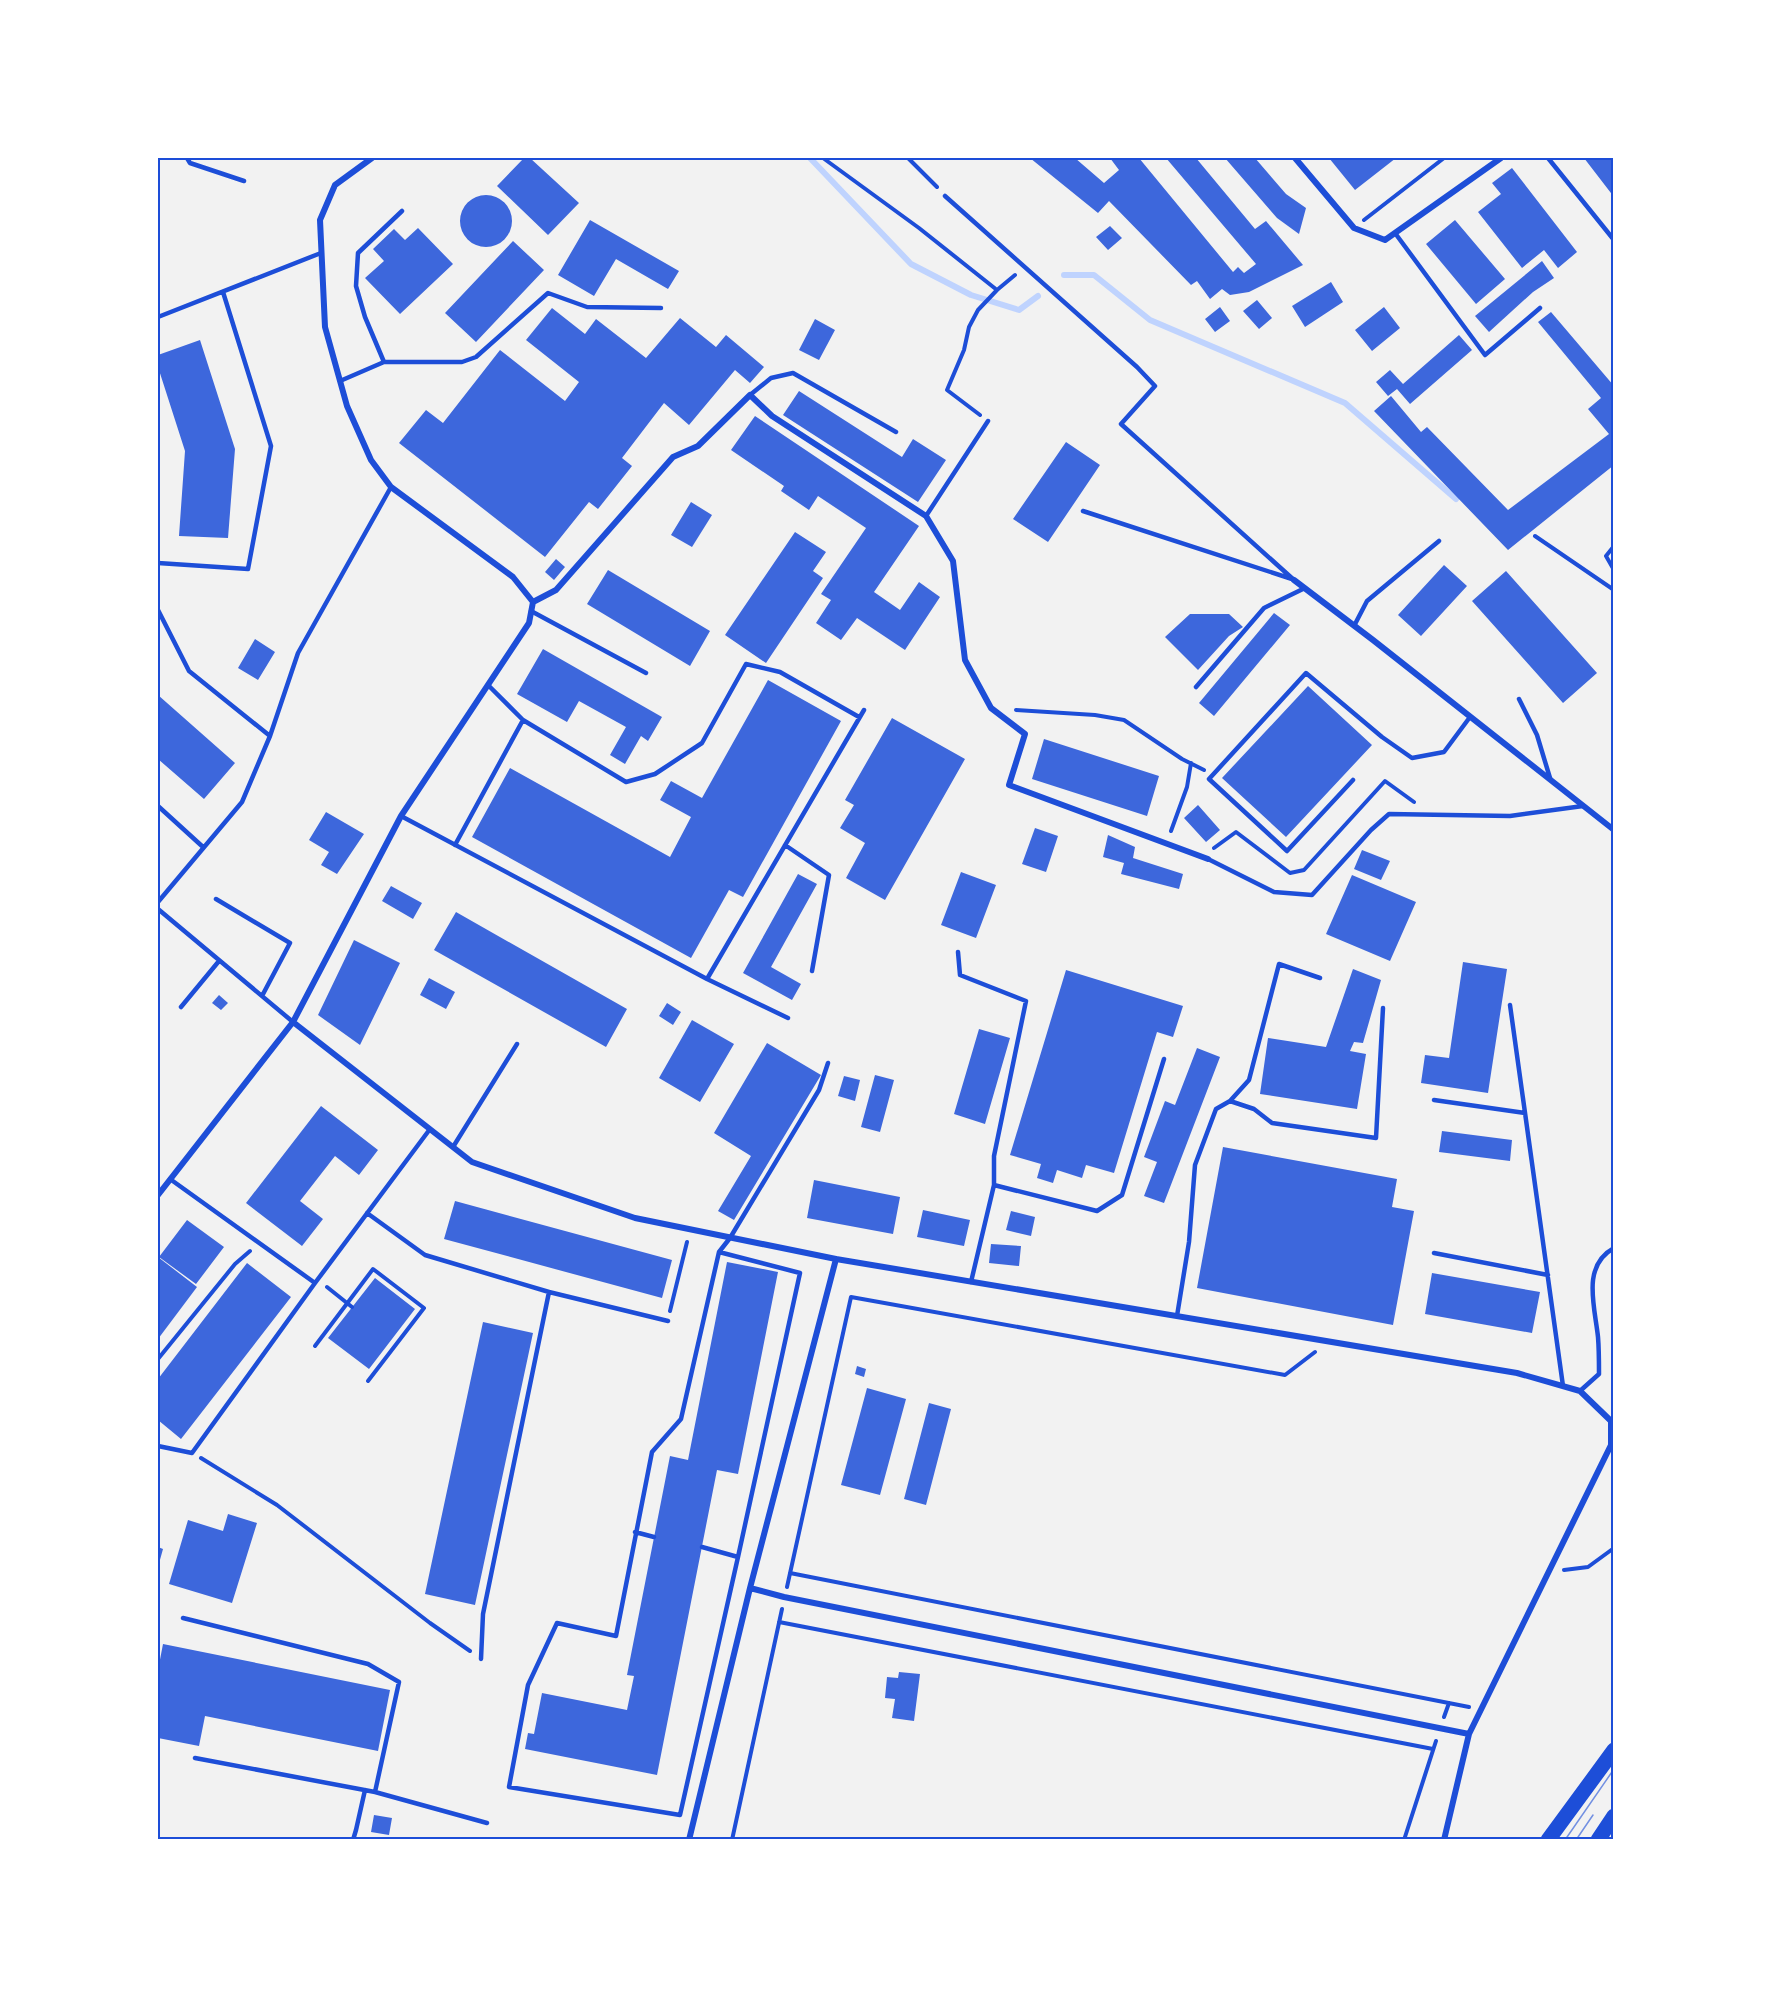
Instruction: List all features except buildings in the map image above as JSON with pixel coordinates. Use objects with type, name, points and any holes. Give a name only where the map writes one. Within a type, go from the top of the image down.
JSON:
[{"type":"main road","points":[[1548,1839],[1614,1750]]},
{"type":"main road","points":[[1598,1839],[1614,1816]]},
{"type":"street","points":[[372,158],[335,185],[320,220],[326,327],[347,406],[371,460],[391,487],[513,577],[533,602]]},
{"type":"street","points":[[1295,158],[1354,228],[1385,240],[1501,158]]},
{"type":"street","points":[[158,1195],[293,1022],[401,816],[529,623],[533,602],[556,590],[673,457],[698,446],[750,395],[772,416],[926,516],[953,561],[965,660],[992,708],[1025,734],[1009,785],[1208,859]]},
{"type":"street","points":[[1294,580],[1614,830]]},
{"type":"street","points":[[293,1022],[472,1162],[636,1218],[837,1259],[1517,1373],[1580,1390],[1611,1421],[1611,1445],[1469,1734],[1444,1839]]},
{"type":"street","points":[[689,1839],[750,1588],[837,1259]]},
{"type":"street","points":[[750,1588],[784,1597],[1469,1734]]},
{"type":"lane","points":[[187,158],[190,163],[244,181]]},
{"type":"lane","points":[[1548,158],[1614,240]]},
{"type":"lane","points":[[945,196],[1137,367],[1155,386],[1121,424],[1294,580]]},
{"type":"lane","points":[[384,362],[365,317],[356,286],[358,253],[402,211]]},
{"type":"lane","points":[[1395,233],[1485,355],[1540,308]]},
{"type":"lane","points":[[158,317],[321,253]]},
{"type":"lane","points":[[158,563],[248,569],[271,446],[223,292]]},
{"type":"lane","points":[[340,381],[384,362],[462,362],[476,357],[548,293],[587,307],[661,308]]},
{"type":"lane","points":[[750,395],[771,378],[793,373],[896,432]]},
{"type":"lane","points":[[926,516],[988,421]]},
{"type":"lane","points":[[158,902],[242,802],[270,736],[298,653],[391,487]]},
{"type":"lane","points":[[1083,511],[1294,580]]},
{"type":"lane","points":[[1354,626],[1367,601],[1439,541]]},
{"type":"lane","points":[[1196,687],[1263,608],[1305,588]]},
{"type":"lane","points":[[158,610],[189,671],[270,736]]},
{"type":"lane","points":[[531,611],[646,673]]},
{"type":"lane","points":[[488,685],[523,720],[626,782],[655,774],[702,742],[746,664],[780,672],[859,717]]},
{"type":"lane","points":[[1353,780],[1287,851],[1209,779],[1306,673],[1382,737],[1412,759],[1444,752],[1470,717]]},
{"type":"lane","points":[[1519,699],[1537,735],[1551,781]]},
{"type":"lane","points":[[706,979],[864,710]]},
{"type":"lane","points":[[455,845],[523,720]]},
{"type":"lane","points":[[158,806],[203,847]]},
{"type":"lane","points":[[1208,859],[1274,892],[1312,895],[1371,830],[1389,814],[1510,816],[1583,806]]},
{"type":"lane","points":[[401,816],[706,979],[788,1018]]},
{"type":"lane","points":[[785,844],[829,875],[812,971]]},
{"type":"lane","points":[[216,899],[290,943],[262,996]]},
{"type":"lane","points":[[158,909],[293,1022]]},
{"type":"lane","points":[[958,952],[960,975],[1026,1001],[994,1156],[994,1185],[971,1282]]},
{"type":"lane","points":[[181,1007],[219,961]]},
{"type":"lane","points":[[1177,1316],[1189,1242],[1195,1165],[1216,1108],[1230,1101],[1249,1080],[1279,964],[1320,978]]},
{"type":"lane","points":[[1510,1005],[1563,1386]]},
{"type":"lane","points":[[1230,1101],[1254,1109],[1272,1122],[1376,1138],[1383,1008]]},
{"type":"lane","points":[[453,1147],[517,1044]]},
{"type":"lane","points":[[994,1185],[1097,1211],[1122,1195],[1164,1059]]},
{"type":"lane","points":[[718,1252],[800,1273],[681,1815],[509,1786],[528,1685],[557,1623],[616,1636],[652,1452],[681,1419],[718,1252],[730,1238],[819,1090],[828,1063]]},
{"type":"lane","points":[[1434,1100],[1525,1113]]},
{"type":"lane","points":[[158,1446],[192,1453],[316,1281],[430,1129]]},
{"type":"lane","points":[[170,1179],[316,1281]]},
{"type":"lane","points":[[368,1213],[425,1255],[549,1292],[668,1321]]},
{"type":"lane","points":[[1580,1390],[1599,1374],[1593,1275],[1604,1253],[1614,1248]]},
{"type":"lane","points":[[1434,1253],[1548,1275]]},
{"type":"lane","points":[[481,1659],[483,1614],[549,1292]]},
{"type":"lane","points":[[635,1532],[654,1537]]},
{"type":"lane","points":[[702,1547],[738,1557]]},
{"type":"lane","points":[[183,1618],[368,1664],[399,1682],[375,1792]]},
{"type":"lane","points":[[195,1758],[375,1792],[487,1823]]},
{"type":"lane","points":[[352,1839],[365,1790]]},
{"type":"path","points":[[823,158],[919,228],[997,290]]},
{"type":"path","points":[[908,158],[945,196]]},
{"type":"path","points":[[1362,221],[1444,158]]},
{"type":"path","points":[[988,421],[947,390],[964,350],[969,327],[978,310],[997,290],[1024,268]]},
{"type":"path","points":[[1535,536],[1614,590]]},
{"type":"path","points":[[1614,546],[1606,556],[1614,570]]},
{"type":"path","points":[[992,708],[1095,715],[1124,720],[1191,763],[1187,787],[1166,844]]},
{"type":"path","points":[[668,1321],[690,1230]]},
{"type":"path","points":[[158,1359],[235,1264],[259,1243]]},
{"type":"path","points":[[315,1346],[373,1269],[424,1308],[368,1381]]},
{"type":"path","points":[[316,1281],[352,1307]]},
{"type":"path","points":[[732,1839],[851,1297],[1285,1375],[1328,1341]]},
{"type":"path","points":[[192,1453],[277,1505],[430,1623],[481,1659]]},
{"type":"path","points":[[1549,1572],[1587,1567],[1614,1548]]},
{"type":"path","points":[[790,1573],[1481,1710]]},
{"type":"path","points":[[779,1622],[1433,1749]]},
{"type":"path","points":[[1404,1839],[1449,1703]]},
{"type":"waterway","points":[[810,158],[911,264],[971,295],[1019,310],[1038,296]]},
{"type":"waterway","points":[[1064,275],[1094,275],[1150,320],[1345,403],[1456,499]]},
{"type":"tram line","points":[[1565,1840],[1614,1769]]},
{"type":"tram line","points":[[1576,1840],[1593,1815]]}]
